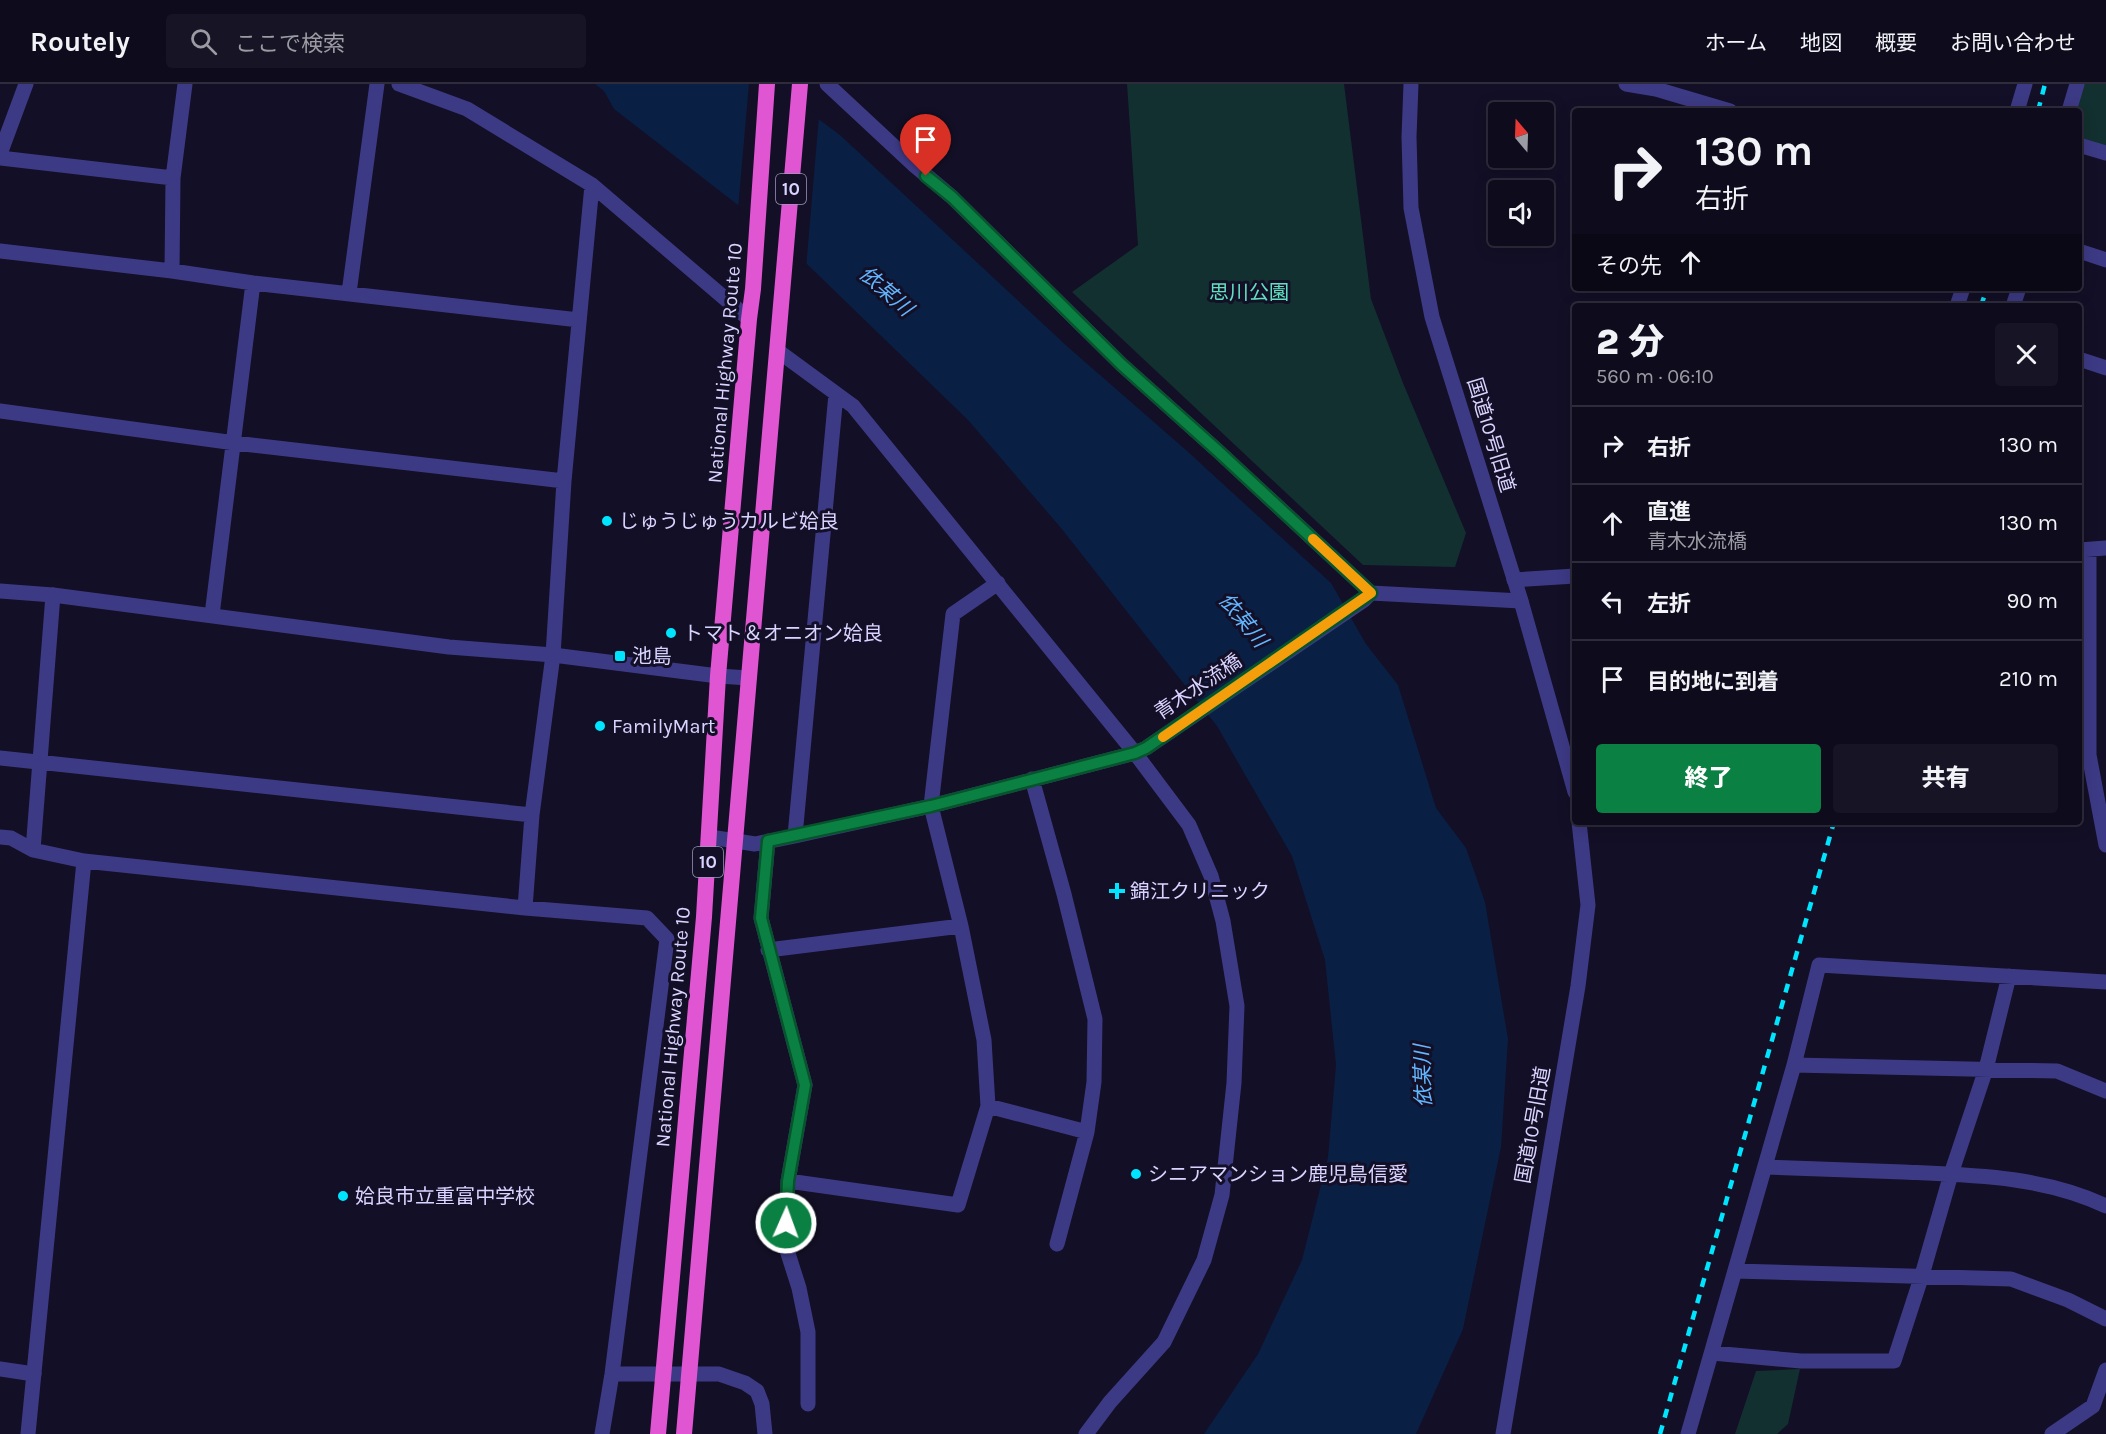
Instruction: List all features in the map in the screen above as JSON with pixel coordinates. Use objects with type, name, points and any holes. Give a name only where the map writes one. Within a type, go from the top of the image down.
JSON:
[{"type":"highway","name":"National Highway Route 10","points":[[658,1434],[710,837],[718,676],[753,289],[766,84]]},
{"type":"highway","name":"10","points":[[684,1434],[800,85]]},
{"type":"street","points":[[26,84],[0,156],[173,178]]},
{"type":"street","points":[[172,271],[173,178],[185,84]]},
{"type":"street","points":[[349,293],[377,84]]},
{"type":"street","points":[[399,84],[467,109],[592,185],[749,319]]},
{"type":"street","points":[[827,84],[952,197],[1122,365],[1218,451],[1368,597],[1521,601]]},
{"type":"street","name":"国道10号旧道","points":[[1411,84],[1409,137],[1412,208],[1432,317],[1521,601],[1572,781]]},
{"type":"street","points":[[1626,84],[1656,89],[1720,108]]},
{"type":"street","points":[[2018,108],[2025,84]]},
{"type":"street","points":[[2070,108],[2077,84]]},
{"type":"street","points":[[2082,146],[2106,153]]},
{"type":"street","points":[[525,908],[532,815],[554,655],[564,481],[592,185]]},
{"type":"street","points":[[0,251],[253,283],[579,320]]},
{"type":"street","points":[[2082,253],[2106,260]]},
{"type":"street","points":[[212,615],[253,283]]},
{"type":"street","points":[[778,351],[853,406],[1140,751],[1189,825],[1211,876],[1223,921],[1237,1006],[1234,1083],[1222,1195],[1204,1260],[1164,1342],[1110,1402],[1086,1434]]},
{"type":"street","points":[[2082,360],[2106,368]]},
{"type":"street","points":[[795,836],[837,394]]},
{"type":"street","points":[[0,411],[235,442],[564,481]]},
{"type":"street","points":[[2106,548],[2084,550],[2089,755],[2106,845]]},
{"type":"street","points":[[1514,580],[1572,576]]},
{"type":"street","points":[[788,1181],[958,1205],[988,1106],[984,1040],[961,926],[931,806],[953,614],[998,583]]},
{"type":"street","points":[[0,591],[53,595],[449,647],[554,655],[749,678]]},
{"type":"street","points":[[33,850],[53,595]]},
{"type":"street","name":"青木水流橋","points":[[1140,751],[1368,597]]},
{"type":"street","points":[[710,837],[755,843],[795,836],[931,806],[1140,751]]},
{"type":"street","points":[[0,758],[532,815]]},
{"type":"street","points":[[1032,779],[1095,1019],[1094,1082],[1087,1132],[1057,1244]]},
{"type":"street","name":"国道10号旧道","points":[[1503,1434],[1578,986],[1588,905],[1580,825]]},
{"type":"street","points":[[0,837],[11,838],[33,850],[84,861],[525,908],[647,918],[667,939],[612,1374],[602,1434]]},
{"type":"street","points":[[768,841],[761,918],[805,1085],[788,1181],[785,1244],[799,1288],[808,1332],[808,1404]]},
{"type":"street","points":[[28,1434],[84,861]]},
{"type":"street","points":[[768,950],[961,926]]},
{"type":"street","points":[[1688,1434],[1766,1167],[1819,964],[2106,982]]},
{"type":"street","points":[[1712,1353],[1801,1361],[1894,1361],[1951,1174],[1986,1069],[2009,976]]},
{"type":"street","points":[[1794,1065],[2057,1071],[2106,1091]]},
{"type":"street","points":[[988,1106],[1087,1132]]},
{"type":"street","points":[[1766,1167],[1951,1174],[2024,1180],[2089,1198],[2106,1206]]},
{"type":"street","points":[[1734,1271],[2011,1279],[2068,1300],[2106,1319]]},
{"type":"street","points":[[0,1370],[34,1374]]},
{"type":"street","points":[[2052,1434],[2099,1407],[2106,1370]]},
{"type":"street","points":[[612,1374],[719,1374],[745,1383],[757,1391],[762,1404],[765,1434]]},
{"type":"green space","name":"思川公園","points":[[1127,84],[1344,84],[1371,299],[1403,383],[1466,533],[1455,567],[1363,565],[1072,292],[1138,245]]},
{"type":"green space","points":[[2082,84],[2106,84],[2106,147],[2082,141],[2082,108],[2076,108]]},
{"type":"green space","points":[[1800,1369],[1788,1424],[1777,1434],[1735,1434],[1756,1371]]},
{"type":"water","name":"依某川","points":[[595,84],[771,84],[840,135],[1069,348],[1186,450],[1331,583],[1366,644],[1398,685],[1436,808],[1466,848],[1485,902],[1508,1039],[1501,1147],[1463,1329],[1416,1434],[1204,1434],[1258,1354],[1302,1260],[1328,1157],[1336,1065],[1325,960],[1292,856],[1217,726],[1061,528],[968,420],[778,236],[614,109],[604,91]]},
{"type":"pier","points":[[749,84],[776,84],[819,116],[806,268],[776,238],[738,209]]},
{"type":"railway","points":[[2039,108],[2045,84]]},
{"type":"railway","points":[[1982,303],[1986,291]]},
{"type":"railway","points":[[1660,1434],[1833,825]]},
{"type":"slow traffic","points":[[1163,737],[1371,593],[1313,539]]},
{"type":"place","name":"じゅうじゅうカルビ姶良","points":[[607,521]]},
{"type":"place","name":"トマト＆オニオン姶良","points":[[671,633]]},
{"type":"place","name":"池島","points":[[620,656]]},
{"type":"place","name":"FamilyMart","points":[[600,726]]},
{"type":"place","name":"錦江クリニック","points":[[1117,891]]},
{"type":"place","name":"シニアマンション鹿児島信愛","points":[[1136,1174]]},
{"type":"place","name":"姶良市立重富中学校","points":[[343,1196]]},
{"type":"route","points":[[786,1223],[788,1181],[805,1085],[761,918],[768,841],[931,806],[1135,753],[1146,748],[1371,593],[1122,365],[952,197],[926,176]]}]
